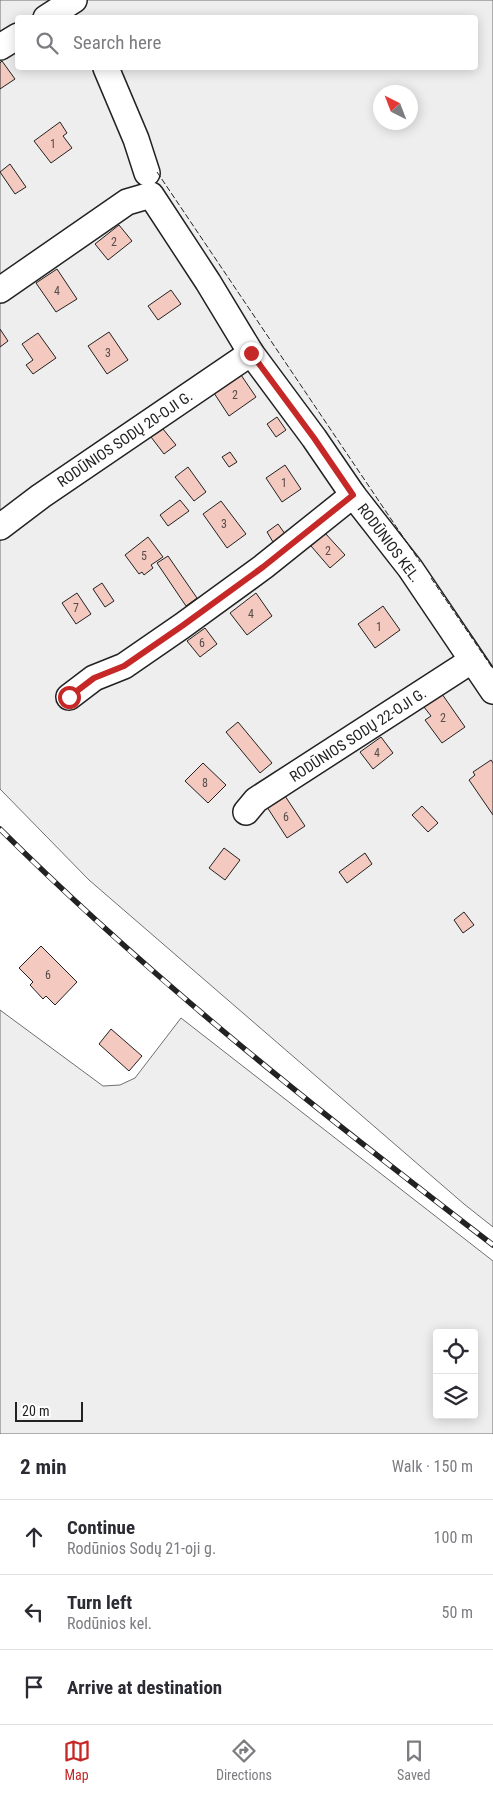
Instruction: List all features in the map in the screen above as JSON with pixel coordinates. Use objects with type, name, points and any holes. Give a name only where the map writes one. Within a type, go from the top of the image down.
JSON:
[{"type":"street","points":[[51,15],[75,0],[82,15]]},
{"type":"street","points":[[0,47],[15,38]]},
{"type":"street","name":"RODŪNIOS KEL.","points":[[107,70],[136,139],[149,184],[251,353],[314,438],[353,495],[410,568],[493,691]]},
{"type":"street","points":[[0,290],[127,202],[149,184]]},
{"type":"street","name":"RODŪNIOS SODŲ 20-OJI G.","points":[[0,527],[41,496],[251,353]]},
{"type":"street","points":[[69,697],[94,678],[124,666],[182,626],[263,567],[353,495]]},
{"type":"street","name":"RODŪNIOS SODŲ 22-OJI G.","points":[[246,812],[256,800],[471,661]]},
{"type":"shaded area","points":[[0,0],[493,0],[493,1227],[89,880],[0,789]]},
{"type":"shaded area","points":[[0,1010],[103,1086],[120,1085],[135,1078],[181,1018],[493,1261],[493,1434],[0,1434]]},
{"type":"building","points":[[2,61],[15,79],[0,89],[0,63]]},
{"type":"building","points":[[60,122],[67,133],[63,136],[72,148],[51,163],[34,141]]},
{"type":"building","points":[[10,164],[26,187],[15,194],[0,172]]},
{"type":"building","points":[[119,225],[132,241],[108,260],[95,244]]},
{"type":"building","points":[[57,269],[77,299],[56,312],[36,283]]},
{"type":"building","points":[[171,290],[181,304],[158,320],[148,306]]},
{"type":"building","points":[[0,329],[8,341],[0,347]]},
{"type":"building","points":[[109,332],[128,360],[107,374],[88,346]]},
{"type":"building","points":[[38,333],[56,358],[33,374],[26,365],[33,360],[22,344]]},
{"type":"building","points":[[241,375],[256,397],[229,416],[214,393]]},
{"type":"building","points":[[277,417],[286,430],[276,437],[267,424]]},
{"type":"building","points":[[163,429],[176,445],[164,454],[151,437]]},
{"type":"building","points":[[230,452],[237,462],[229,467],[222,457]]},
{"type":"building","points":[[285,465],[301,489],[282,502],[266,478]]},
{"type":"building","points":[[188,467],[206,492],[194,501],[175,477]]},
{"type":"building","points":[[180,500],[189,511],[168,526],[160,515]]},
{"type":"building","points":[[221,501],[246,534],[227,548],[203,514]]},
{"type":"building","points":[[278,524],[288,538],[276,547],[267,532]]},
{"type":"building","points":[[325,533],[345,555],[330,568],[311,546]]},
{"type":"building","points":[[148,537],[163,557],[151,565],[153,568],[144,575],[142,572],[139,574],[125,555]]},
{"type":"building","points":[[168,556],[197,598],[186,606],[157,563]]},
{"type":"building","points":[[102,583],[114,601],[105,607],[93,589]]},
{"type":"building","points":[[77,593],[91,614],[76,624],[62,603]]},
{"type":"building","points":[[256,593],[272,616],[247,635],[230,613]]},
{"type":"building","points":[[383,606],[400,630],[375,648],[358,624]]},
{"type":"building","points":[[205,628],[217,644],[200,657],[187,641]]},
{"type":"building","points":[[442,694],[465,727],[442,743],[425,720],[431,716],[424,707]]},
{"type":"building","points":[[238,722],[272,763],[260,773],[226,732]]},
{"type":"building","points":[[381,737],[393,753],[373,769],[360,752]]},
{"type":"building","points":[[491,760],[493,763],[493,815],[469,780],[475,775],[473,772]]},
{"type":"building","points":[[203,763],[226,785],[208,803],[185,781]]},
{"type":"building","points":[[285,796],[305,826],[287,838],[267,807]]},
{"type":"building","points":[[422,806],[438,823],[428,832],[412,815]]},
{"type":"building","points":[[224,848],[240,860],[225,880],[209,868]]},
{"type":"building","points":[[365,853],[372,864],[347,883],[339,872]]},
{"type":"building","points":[[464,912],[474,925],[463,933],[454,920]]},
{"type":"building","points":[[41,946],[77,982],[55,1005],[46,996],[43,999],[30,985],[33,982],[19,968]]},
{"type":"building","points":[[111,1029],[142,1056],[129,1071],[99,1044]]},
{"type":"railway","points":[[0,829],[58,885],[178,993],[302,1096],[493,1245]]},
{"type":"fence","points":[[157,172],[420,562]]},
{"type":"fence","points":[[431,578],[493,669]]},
{"type":"route","points":[[69,697],[94,678],[124,666],[182,626],[263,567],[353,495],[314,438],[251,353]]}]
